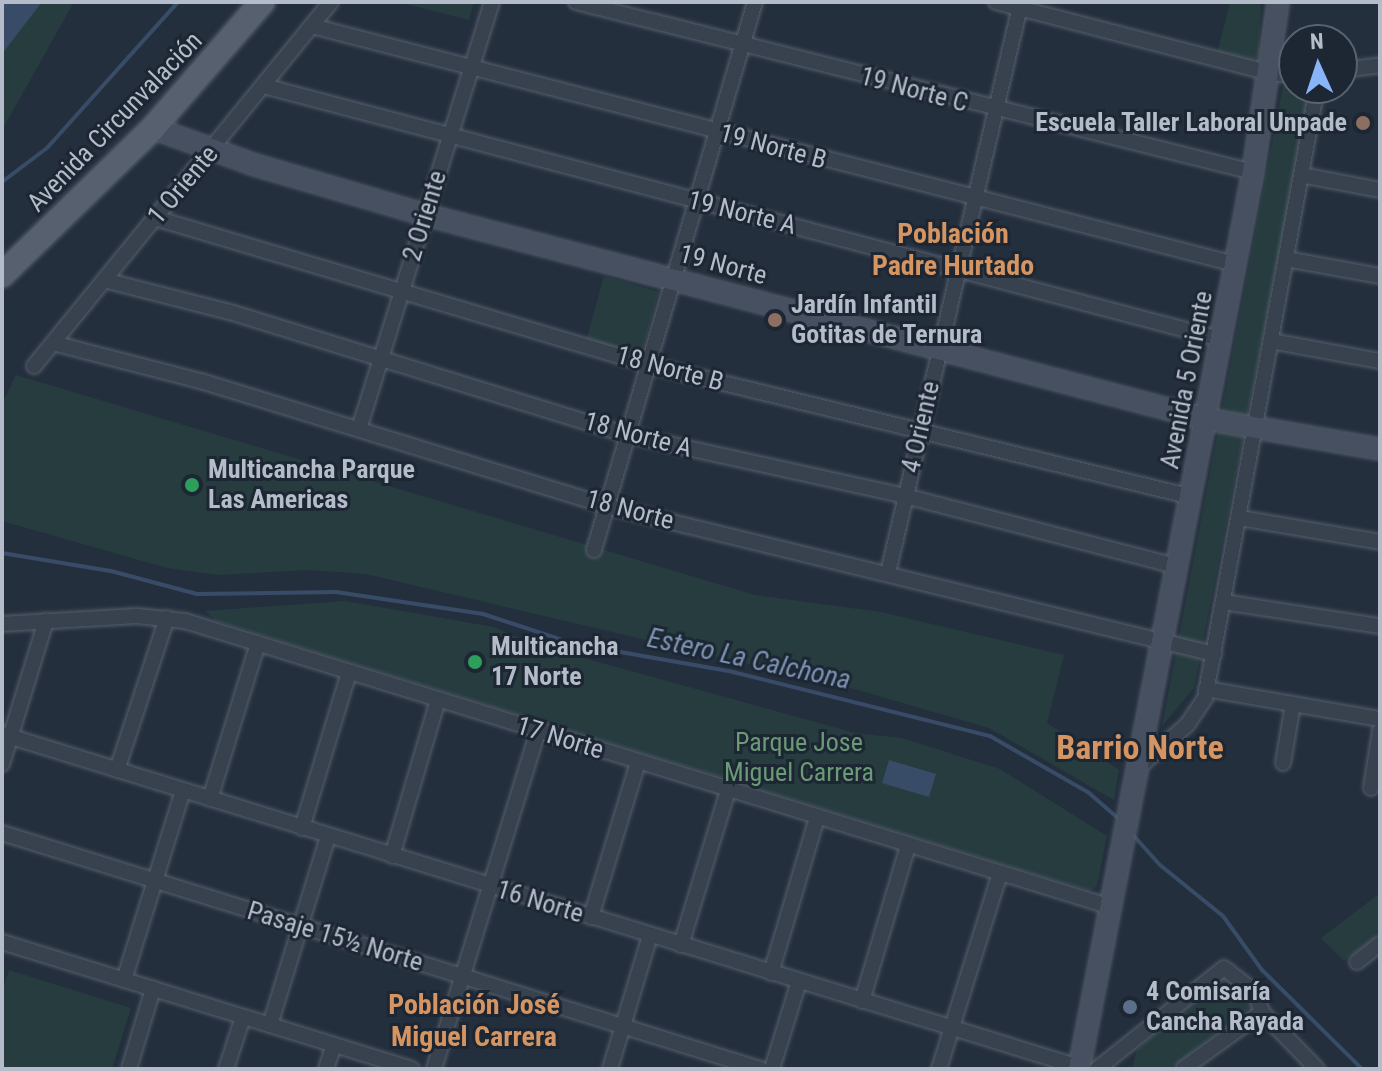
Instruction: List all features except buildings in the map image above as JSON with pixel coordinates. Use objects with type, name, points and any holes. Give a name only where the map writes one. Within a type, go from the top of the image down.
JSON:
[{"type":"main road","name":"Avenida Circunvalación","points":[[2,275],[153,128],[262,2]]},
{"type":"street","name":"1 Oriente","points":[[34,366],[331,2]]},
{"type":"street","name":"2 Oriente","points":[[359,429],[492,2]]},
{"type":"street","name":"19 Norte C","points":[[576,2],[994,111],[1253,172]]},
{"type":"street","points":[[594,550],[720,133],[755,2]]},
{"type":"street","points":[[996,2],[1021,5],[1278,74]]},
{"type":"street","name":"Avenida 5 Oriente","points":[[1085,1068],[1111,907],[1165,642],[1253,172],[1270,73],[1278,2]]},
{"type":"street","name":"4 Oriente","points":[[888,573],[956,268],[1021,5]]},
{"type":"street","name":"19 Norte B","points":[[312,26],[972,200],[1235,264]]},
{"type":"street","points":[[1358,68],[1380,65]]},
{"type":"street","name":"19 Norte A","points":[[264,86],[1220,339]]},
{"type":"street","points":[[1139,767],[1187,725],[1206,689],[1314,104]]},
{"type":"street","name":"19 Norte","points":[[153,128],[212,151],[426,215],[938,349],[1206,419],[1380,449]]},
{"type":"street","points":[[1301,175],[1380,190]]},
{"type":"street","name":"18 Norte B","points":[[155,218],[649,365],[1192,497]]},
{"type":"street","points":[[1286,259],[1380,276]]},
{"type":"street","name":"18 Norte A","points":[[104,280],[381,358],[628,435],[905,496],[1179,567]]},
{"type":"street","points":[[1271,341],[1380,361]]},
{"type":"street","name":"18 Norte","points":[[53,343],[359,429],[606,506],[1214,654]]},
{"type":"street","points":[[1240,518],[1380,542]]},
{"type":"street","points":[[1223,602],[1380,626]]},
{"type":"street","points":[[117,770],[167,618]]},
{"type":"street","name":"17 Norte","points":[[2,624],[167,618],[258,643],[1111,907]]},
{"type":"street","points":[[2,764],[6,736],[46,621]]},
{"type":"street","points":[[210,799],[258,643]]},
{"type":"street","points":[[302,828],[349,672]]},
{"type":"street","points":[[1206,689],[1380,719]]},
{"type":"street","points":[[392,856],[438,700]]},
{"type":"street","points":[[1283,763],[1293,704]]},
{"type":"street","points":[[434,1069],[538,731]]},
{"type":"street","points":[[1371,788],[1380,731]]},
{"type":"street","name":"16 Norte","points":[[6,736],[1085,1068]]},
{"type":"street","points":[[591,917],[638,762]]},
{"type":"street","points":[[681,945],[728,790]]},
{"type":"street","points":[[124,980],[183,791]]},
{"type":"street","points":[[771,973],[817,818]]},
{"type":"street","name":"Pasaje 15½ Norte","points":[[2,833],[760,1069]]},
{"type":"street","points":[[270,1025],[328,836]]},
{"type":"street","points":[[862,1001],[908,846]]},
{"type":"street","points":[[939,1069],[1000,873]]},
{"type":"street","points":[[610,1069],[650,936]]},
{"type":"street","points":[[2,942],[412,1069]]},
{"type":"street","points":[[1357,962],[1380,944]]},
{"type":"street","points":[[1085,1068],[1219,970],[1229,969],[1255,992],[1262,1012],[1317,1069]]},
{"type":"street","points":[[772,1069],[799,981]]},
{"type":"street","points":[[129,1069],[153,989]]},
{"type":"street","points":[[1183,1069],[1262,1012]]},
{"type":"street","points":[[226,1069],[243,1017]]},
{"type":"street","points":[[326,1069],[334,1045]]},
{"type":"green space","points":[[2,2],[74,2],[2,130]]},
{"type":"green space","points":[[398,2],[474,2],[469,20]]},
{"type":"green space","points":[[1230,2],[1261,2],[1259,55],[1251,63],[1217,54]]},
{"type":"green space","points":[[1280,104],[1308,104],[1194,688],[1162,726]]},
{"type":"green space","points":[[604,276],[659,292],[640,357],[586,341]]},
{"type":"green space","points":[[16,375],[755,595],[881,612],[1064,655],[1047,723],[1119,770],[1114,800],[989,728],[858,690],[366,574],[308,570],[218,575],[167,568],[2,521],[2,404]]},
{"type":"green space","name":"Parque Jose Miguel Carrera","points":[[345,601],[494,627],[533,644],[855,733],[902,738],[1000,769],[1107,836],[1097,886],[1090,891],[216,621],[205,611]]},
{"type":"green space","points":[[1380,893],[1380,934],[1344,961],[1321,938]]},
{"type":"green space","points":[[9,970],[131,1008],[112,1069],[2,1069],[2,992]]},
{"type":"green space","points":[[1222,979],[1229,979],[1250,998],[1250,1008],[1169,1069],[1132,1069],[1137,1049]]},
{"type":"water","points":[[2,2],[42,2],[2,54]]},
{"type":"water","points":[[889,760],[936,774],[929,797],[882,783]]},
{"type":"waterway","points":[[2,182],[47,148],[178,2]]},
{"type":"waterway","name":"Estero La Calchona","points":[[2,553],[111,571],[197,594],[336,592],[483,614],[575,644],[733,672],[990,736],[1089,793],[1119,819]]},
{"type":"waterway","name":"Estero La Calchona","points":[[1133,835],[1160,865],[1223,916],[1262,970],[1362,1069]]},
{"type":"place","name":"Escuela Taller Laboral Unpade","points":[[1363,123]]},
{"type":"place","name":"Jardín Infantil Gotitas de Ternura","points":[[775,320]]},
{"type":"place","name":"Multicancha Parque Las Americas","points":[[192,485]]},
{"type":"place","name":"Multicancha 17 Norte","points":[[475,662]]},
{"type":"place","name":"4 Comisaría Cancha Rayada","points":[[1130,1007]]},
{"type":"district","name":"Población Padre Hurtado","points":[[953,250]]},
{"type":"district","name":"Barrio Norte","points":[[1140,748]]},
{"type":"district","name":"Población José Miguel Carrera","points":[[474,1021]]}]
